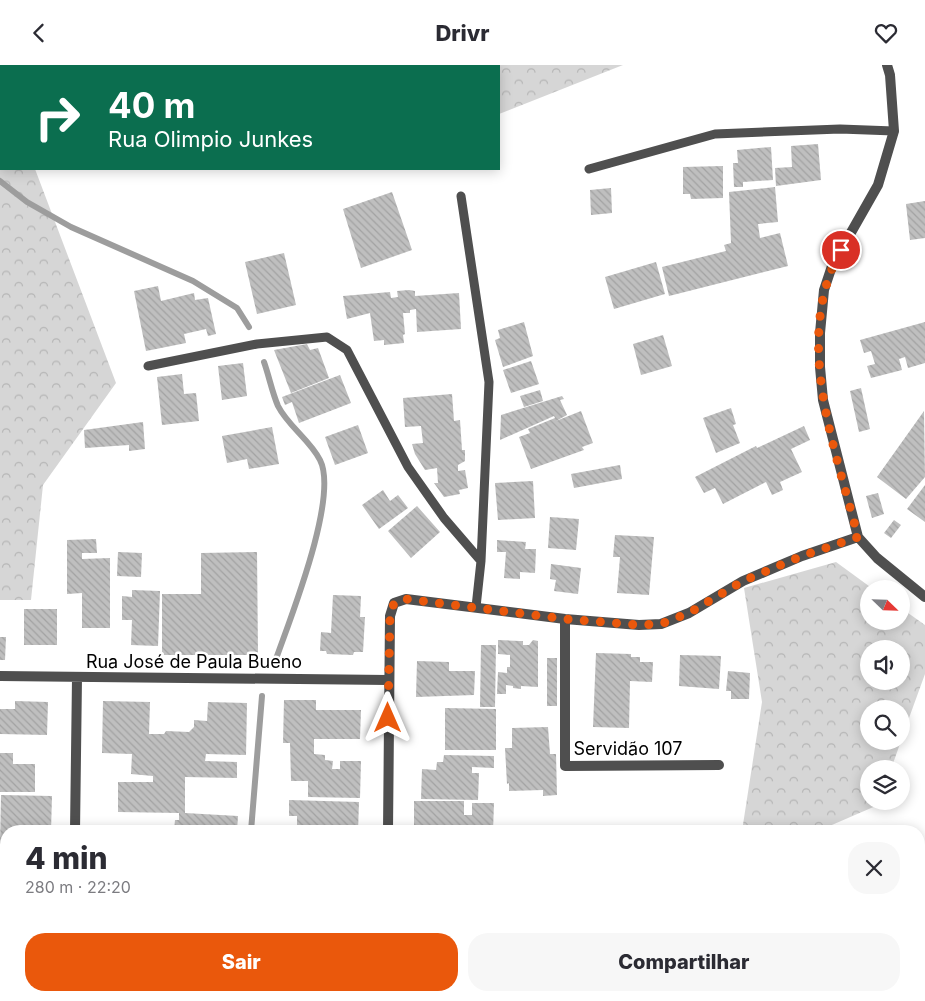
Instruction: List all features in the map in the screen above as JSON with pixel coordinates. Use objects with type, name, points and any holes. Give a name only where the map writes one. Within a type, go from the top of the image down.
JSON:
[{"type":"street","points":[[887,65],[890,75],[894,131],[878,185],[832,266],[824,290],[820,367],[823,400],[858,537],[878,558],[925,597]]},
{"type":"street","points":[[388,825],[388,680],[390,616],[394,603],[406,599],[565,619],[639,625],[661,624],[689,613],[743,581],[802,556],[858,537]]},
{"type":"street","name":"Servidão 107","points":[[565,619],[565,766],[719,765]]},
{"type":"street","name":"Rua José de Paula Bueno","points":[[0,676],[388,680]]},
{"type":"street","points":[[75,825],[77,678]]},
{"type":"lane","points":[[589,169],[714,134],[840,129],[894,131]]},
{"type":"lane","points":[[461,196],[488,382],[481,561],[476,607]]},
{"type":"lane","points":[[148,366],[257,343],[327,337],[347,351],[408,467],[444,518],[481,561]]},
{"type":"green space","points":[[500,65],[623,65],[500,114]]},
{"type":"green space","points":[[0,170],[35,170],[116,383],[43,485],[31,600],[0,600]]},
{"type":"green space","points":[[836,562],[861,580],[860,630],[910,630],[910,614],[925,625],[925,674],[910,715],[910,700],[860,700],[860,750],[898,750],[894,760],[860,760],[860,810],[866,810],[832,825],[743,825],[762,702],[744,588]]},
{"type":"building","points":[[818,144],[821,180],[776,186],[775,168],[792,167],[791,146]]},
{"type":"building","points":[[771,147],[773,180],[743,182],[743,187],[734,187],[733,163],[738,163],[737,150]]},
{"type":"building","points":[[723,166],[723,198],[691,199],[690,194],[683,194],[683,167]]},
{"type":"building","points":[[775,187],[778,222],[758,224],[760,238],[780,233],[788,266],[669,296],[662,267],[726,251],[724,245],[731,243],[729,192]]},
{"type":"building","points":[[611,188],[612,213],[591,215],[590,190]]},
{"type":"building","points":[[392,192],[412,250],[361,268],[343,209]]},
{"type":"building","points":[[925,201],[925,238],[910,240],[906,204]]},
{"type":"building","points":[[284,253],[296,305],[257,314],[245,262]]},
{"type":"building","points":[[656,262],[665,294],[614,309],[605,277]]},
{"type":"building","points":[[158,286],[161,301],[194,293],[195,300],[208,298],[216,334],[208,336],[206,329],[184,334],[186,343],[146,351],[134,291]]},
{"type":"building","points":[[397,291],[415,291],[415,296],[459,293],[461,329],[417,332],[416,309],[410,310],[410,313],[403,313],[404,343],[384,345],[384,340],[374,341],[370,313],[347,319],[343,296],[390,292],[391,298],[398,297]]},
{"type":"building","points":[[524,322],[533,356],[503,367],[495,340],[500,338],[498,330]]},
{"type":"building","points":[[925,322],[925,363],[908,368],[905,357],[899,359],[902,370],[871,378],[867,366],[875,364],[871,351],[864,353],[860,340]]},
{"type":"building","points":[[663,335],[672,366],[641,375],[633,344]]},
{"type":"building","points":[[307,344],[310,350],[318,348],[329,378],[291,393],[274,350]]},
{"type":"building","points":[[531,361],[539,384],[511,393],[503,370]]},
{"type":"building","points":[[243,363],[247,396],[222,400],[218,366]]},
{"type":"building","points":[[182,374],[184,394],[196,393],[199,421],[162,425],[157,377]]},
{"type":"building","points":[[340,375],[351,403],[299,423],[292,402],[285,405],[282,397]]},
{"type":"building","points":[[861,388],[870,429],[859,432],[850,391]]},
{"type":"building","points":[[540,390],[543,401],[524,407],[520,396]]},
{"type":"building","points":[[452,394],[454,421],[460,420],[462,450],[465,450],[465,461],[458,465],[458,471],[465,470],[468,488],[459,490],[460,494],[444,497],[434,483],[438,483],[437,468],[425,470],[415,454],[412,444],[423,443],[421,426],[405,427],[403,398]]},
{"type":"building","points":[[562,396],[564,399],[560,400],[567,415],[556,421],[581,411],[593,443],[582,447],[584,450],[531,469],[519,437],[530,433],[528,429],[555,418],[554,416],[500,440],[501,415]]},
{"type":"building","points":[[731,408],[736,424],[733,425],[740,443],[716,453],[703,418]]},
{"type":"building","points":[[924,411],[925,477],[906,499],[877,477]]},
{"type":"building","points":[[143,422],[145,449],[129,451],[129,445],[85,448],[84,430]]},
{"type":"building","points":[[358,425],[368,453],[335,465],[325,437]]},
{"type":"building","points":[[804,426],[810,440],[791,449],[802,472],[780,482],[783,490],[772,495],[766,482],[723,504],[715,488],[704,493],[695,477],[756,446],[757,448]]},
{"type":"building","points":[[272,427],[279,464],[249,469],[247,459],[227,463],[222,436]]},
{"type":"building","points":[[620,465],[622,479],[574,488],[571,474]]},
{"type":"building","points":[[533,481],[535,518],[498,520],[495,483]]},
{"type":"building","points":[[925,485],[925,522],[907,509]]},
{"type":"building","points":[[383,490],[390,501],[398,495],[408,508],[379,529],[362,505]]},
{"type":"building","points":[[878,493],[884,514],[872,518],[866,496]]},
{"type":"building","points":[[417,506],[440,532],[411,558],[388,531]]},
{"type":"building","points":[[550,517],[579,519],[576,550],[548,548]]},
{"type":"building","points":[[894,520],[901,525],[891,538],[884,533]]},
{"type":"building","points":[[615,535],[654,537],[649,595],[617,593],[620,557],[613,557]]},
{"type":"building","points":[[96,539],[97,553],[82,553],[82,559],[110,558],[110,628],[82,628],[82,593],[67,594],[67,540]]},
{"type":"building","points":[[497,540],[526,542],[525,549],[536,549],[535,573],[520,572],[520,579],[504,578],[506,552],[497,552]]},
{"type":"building","points":[[118,552],[142,553],[141,577],[117,576]]},
{"type":"building","points":[[257,552],[258,655],[162,655],[162,594],[201,594],[201,553]]},
{"type":"building","points":[[551,564],[581,568],[578,594],[554,591],[556,580],[550,579]]},
{"type":"building","points":[[132,590],[160,591],[158,646],[131,645],[132,620],[122,620],[122,596],[132,597]]},
{"type":"building","points":[[333,595],[361,596],[360,617],[365,617],[363,652],[354,652],[353,655],[327,654],[326,651],[320,651],[321,632],[331,633]]},
{"type":"building","points":[[24,609],[57,609],[57,645],[24,645]]},
{"type":"building","points":[[0,637],[6,637],[5,660],[0,660]]},
{"type":"building","points":[[498,640],[523,641],[523,645],[529,645],[533,640],[538,641],[538,687],[521,686],[521,689],[506,685],[506,694],[497,694],[498,672],[507,673],[507,667],[510,667],[510,655],[498,654]]},
{"type":"building","points":[[481,645],[496,645],[495,707],[480,707]]},
{"type":"building","points":[[596,653],[631,654],[631,657],[640,657],[640,662],[653,662],[652,682],[630,681],[629,728],[593,727]]},
{"type":"building","points":[[680,655],[721,656],[719,689],[679,686]]},
{"type":"building","points":[[547,658],[557,658],[557,706],[547,706]]},
{"type":"building","points":[[417,661],[449,662],[449,671],[475,671],[474,695],[416,697]]},
{"type":"building","points":[[728,671],[750,673],[749,699],[731,699],[731,691],[726,691]]},
{"type":"building","points":[[284,700],[316,700],[316,710],[361,710],[360,739],[314,739],[314,754],[325,755],[325,760],[333,761],[332,769],[340,769],[340,761],[361,761],[360,798],[308,797],[308,781],[291,781],[290,743],[283,743]]},
{"type":"building","points":[[15,701],[48,702],[47,735],[0,734],[0,709],[15,709]]},
{"type":"building","points":[[103,701],[150,702],[149,734],[164,734],[166,731],[189,732],[194,727],[194,720],[207,721],[208,702],[247,703],[246,755],[206,754],[205,761],[237,762],[237,778],[185,777],[185,813],[238,816],[237,825],[175,825],[175,820],[179,820],[179,813],[118,812],[118,782],[153,782],[153,776],[131,774],[132,754],[102,753]]},
{"type":"building","points":[[445,708],[496,709],[496,750],[445,750]]},
{"type":"building","points":[[548,727],[550,754],[556,754],[557,795],[543,796],[543,790],[509,791],[505,748],[512,748],[512,728]]},
{"type":"building","points":[[0,753],[13,753],[13,764],[35,764],[35,792],[0,792]]},
{"type":"building","points":[[444,755],[494,756],[494,768],[472,767],[472,773],[479,773],[478,800],[421,799],[422,769],[436,770],[437,762],[443,762]]},
{"type":"building","points":[[1,795],[52,796],[51,825],[0,825]]},
{"type":"building","points":[[289,800],[359,802],[358,825],[297,825],[297,816],[289,816]]},
{"type":"building","points":[[414,801],[464,801],[464,815],[472,815],[472,803],[494,803],[493,825],[414,825]]},
{"type":"waterway","points":[[0,181],[27,202],[71,227],[193,281],[237,308],[249,327]]},
{"type":"waterway","points":[[264,362],[278,406],[287,420],[316,453],[320,460],[324,478],[323,501],[318,529],[301,588],[276,659]]},
{"type":"waterway","points":[[251,825],[262,696]]},
{"type":"route","points":[[388,718],[390,616],[394,603],[406,599],[565,619],[639,625],[661,624],[689,613],[743,581],[802,556],[858,537],[823,400],[820,367],[820,333],[824,290],[832,266],[841,250]]}]
